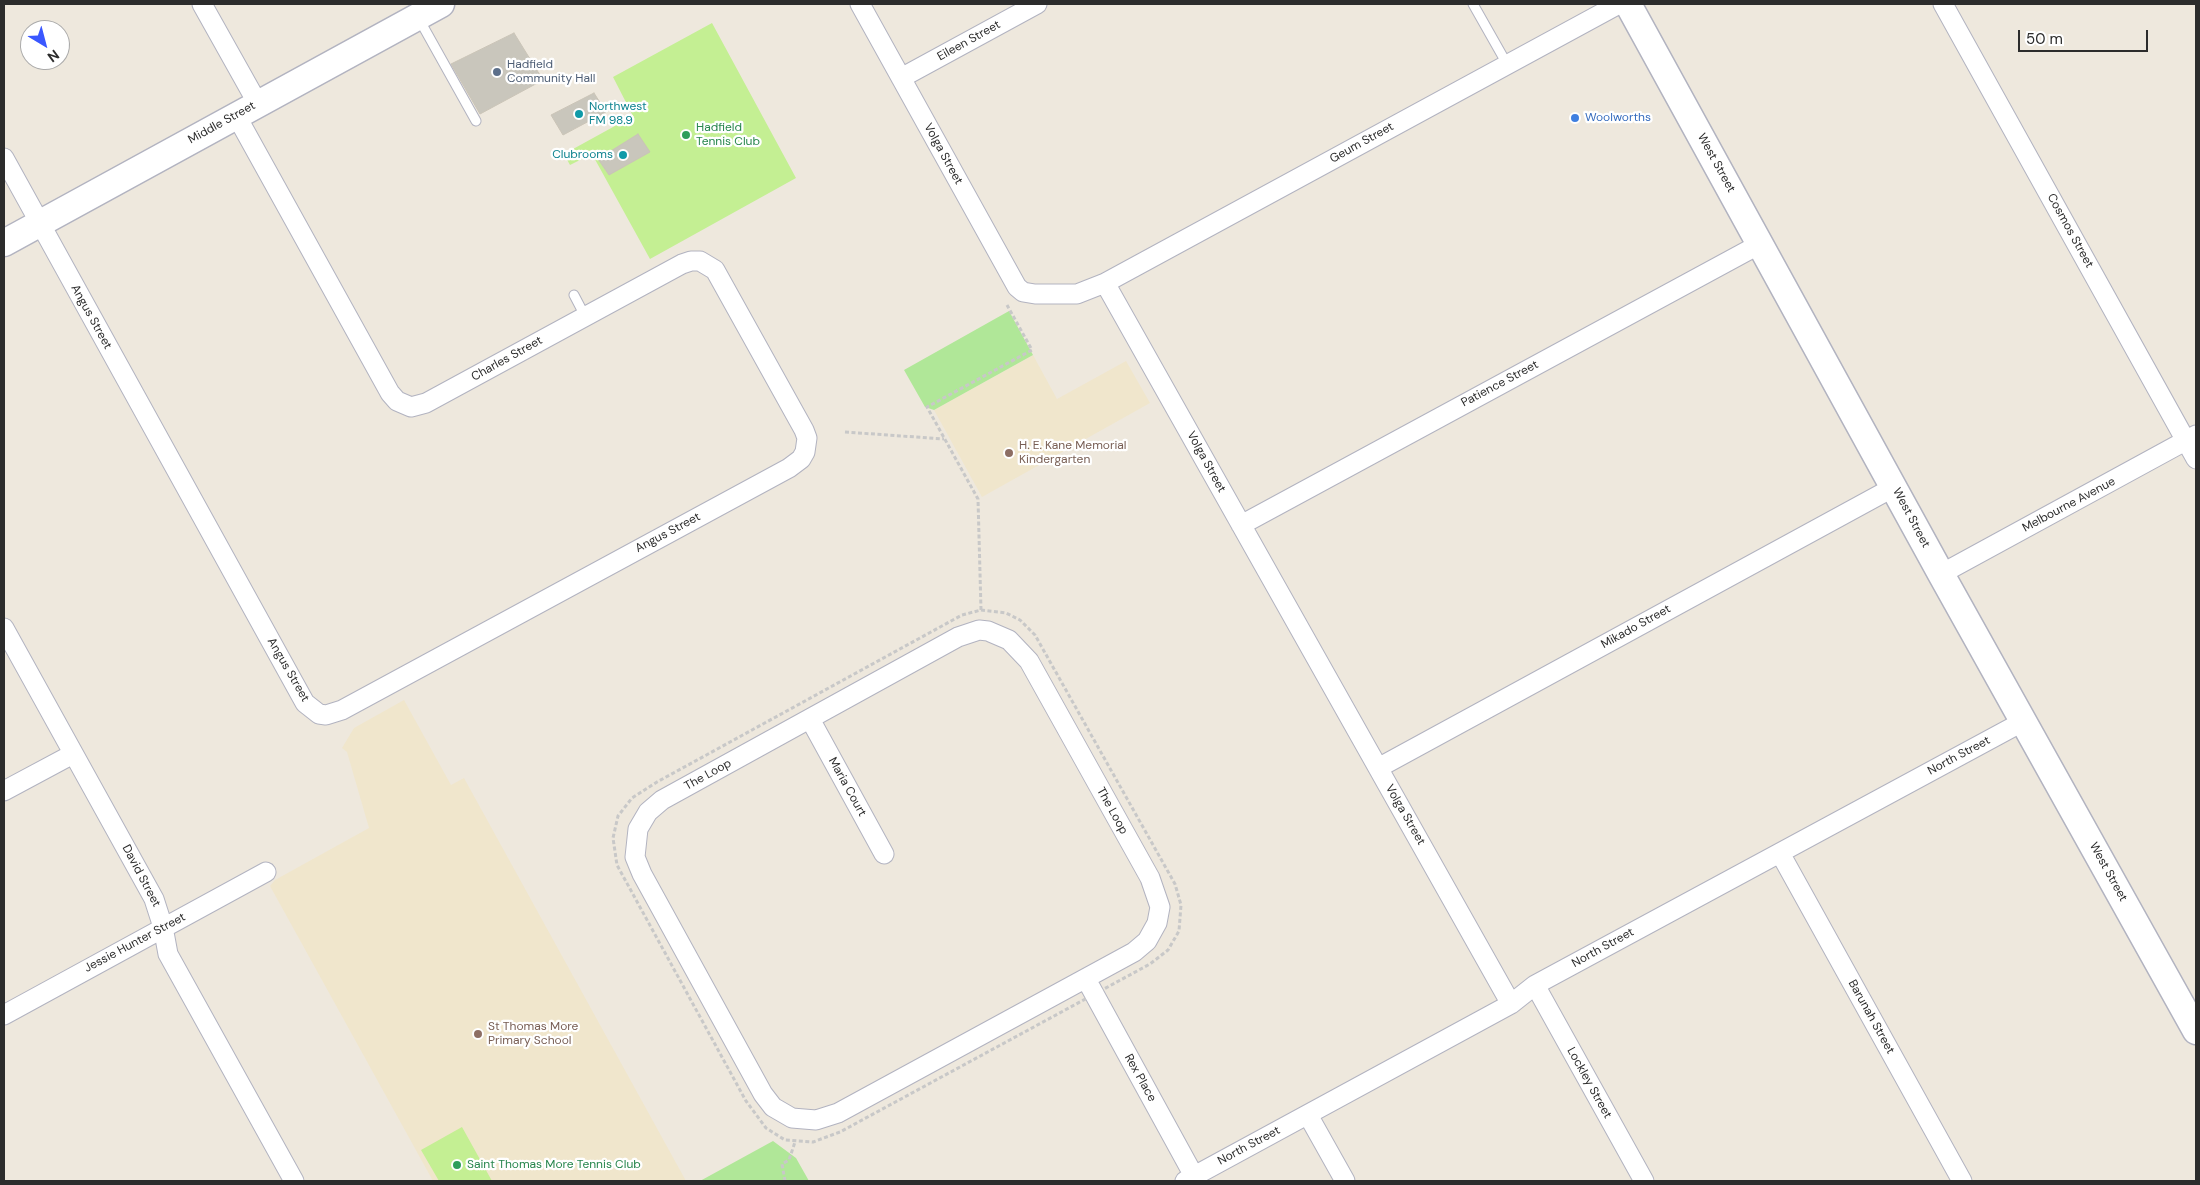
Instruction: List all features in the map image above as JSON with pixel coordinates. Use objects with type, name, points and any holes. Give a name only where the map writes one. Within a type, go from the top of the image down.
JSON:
[{"type":"street","name":"Charles Street","points":[[202,4],[247,110],[390,393],[404,405],[411,407],[426,403],[682,264],[700,261],[708,264],[722,282],[804,430],[807,446],[801,459]]},
{"type":"street","name":"Middle Street","points":[[4,242],[441,4]]},
{"type":"street","name":"Volga Street","points":[[860,4],[1017,287],[1022,292],[1036,294],[1077,294],[1105,283],[1511,1004]]},
{"type":"street","name":"Eileen Street","points":[[901,78],[1038,4]]},
{"type":"street","name":"Geum Street","points":[[1105,283],[1619,4]]},
{"type":"street","name":"West Street","points":[[1628,4],[1941,574],[2196,1031]]},
{"type":"street","name":"Cosmos Street","points":[[1943,4],[2191,438],[2196,459]]},
{"type":"street","name":"Angus Street","points":[[4,158],[305,703],[318,714],[326,715],[342,710],[789,468],[801,459]]},
{"type":"street","name":"Patience Street","points":[[1241,525],[1760,244]]},
{"type":"street","name":"Melbourne Avenue","points":[[1941,574],[2191,438]]},
{"type":"street","name":"Mikado Street","points":[[1378,768],[1894,487]]},
{"type":"street","name":"David Street","points":[[4,628],[154,899],[164,927],[168,954],[294,1181]]},
{"type":"street","name":"The Loop","points":[[988,631],[1009,640],[1029,662],[1150,878],[1160,907],[1157,923],[1148,941],[1090,987],[838,1113],[816,1120],[801,1121],[783,1115],[773,1107],[763,1094],[642,874],[635,857],[634,844],[641,823],[648,812],[662,800],[970,632],[988,631]]},
{"type":"street","name":"Maria Court","points":[[810,719],[884,854]]},
{"type":"street","name":"North Street","points":[[1189,1179],[1511,1004],[1535,986],[2024,721]]},
{"type":"street","points":[[4,791],[73,754]]},
{"type":"street","name":"Barunah Street","points":[[1780,853],[1962,1181]]},
{"type":"street","name":"Jessie Hunter Street","points":[[4,1015],[266,872]]},
{"type":"street","name":"Lockley Street","points":[[1535,986],[1644,1181]]},
{"type":"street","name":"Rex Place","points":[[1090,987],[1189,1179]]},
{"type":"street","points":[[1308,1115],[1345,1181]]},
{"type":"lane","points":[[1473,4],[1507,64]]},
{"type":"lane","points":[[418,16],[476,121]]},
{"type":"lane","points":[[574,295],[585,316]]},
{"type":"path","points":[[981,610],[978,499],[927,407],[1032,350],[1007,305]]},
{"type":"path","points":[[845,432],[945,440]]},
{"type":"path","points":[[981,610],[1006,613],[1020,620],[1035,635],[1180,895],[1181,919],[1179,931],[1168,950],[1150,964],[1090,987],[840,1132],[813,1142],[795,1142],[776,1135],[766,1128],[746,1101],[617,865],[614,850],[615,825],[624,807],[641,791],[962,615],[981,610]]},
{"type":"path","points":[[785,1181],[782,1164],[789,1160],[795,1142]]},
{"type":"shaded area","name":"H. E. Kane Memorial Kindergarten","points":[[1033,355],[1057,399],[1126,361],[1150,403],[982,497],[934,410]]},
{"type":"shaded area","name":"St Thomas More Primary School","points":[[404,700],[451,785],[464,778],[686,1181],[433,1181],[270,886],[275,880],[369,828],[347,752],[342,748],[354,728]]},
{"type":"green space","name":"Hadfield Tennis Club","points":[[712,23],[796,178],[650,259],[592,154],[570,165],[564,154],[633,116],[613,77]]},
{"type":"green space","points":[[1009,311],[1033,355],[934,410],[925,407],[904,370]]},
{"type":"green space","name":"Saint Thomas More Tennis Club","points":[[462,1127],[492,1181],[439,1181],[421,1150]]},
{"type":"green space","points":[[773,1141],[796,1158],[809,1181],[700,1181]]},
{"type":"building","name":"Hadfield Community Hall","points":[[514,33],[543,80],[480,114],[451,64]]},
{"type":"building","name":"Northwest FM 98.9","points":[[594,93],[606,112],[563,135],[551,115]]},
{"type":"building","name":"Clubrooms","points":[[638,134],[650,152],[609,175],[598,159]]},
{"type":"place","name":"Hadfield Community Hall","points":[[497,72]]},
{"type":"place","name":"Northwest FM 98.9","points":[[579,114]]},
{"type":"place","name":"Woolworths","points":[[1575,118]]},
{"type":"place","name":"Hadfield Tennis Club","points":[[686,135]]},
{"type":"place","name":"Clubrooms","points":[[623,155]]},
{"type":"place","name":"H. E. Kane Memorial Kindergarten","points":[[1009,453]]},
{"type":"place","name":"St Thomas More Primary School","points":[[478,1034]]},
{"type":"place","name":"Saint Thomas More Tennis Club","points":[[457,1165]]}]
